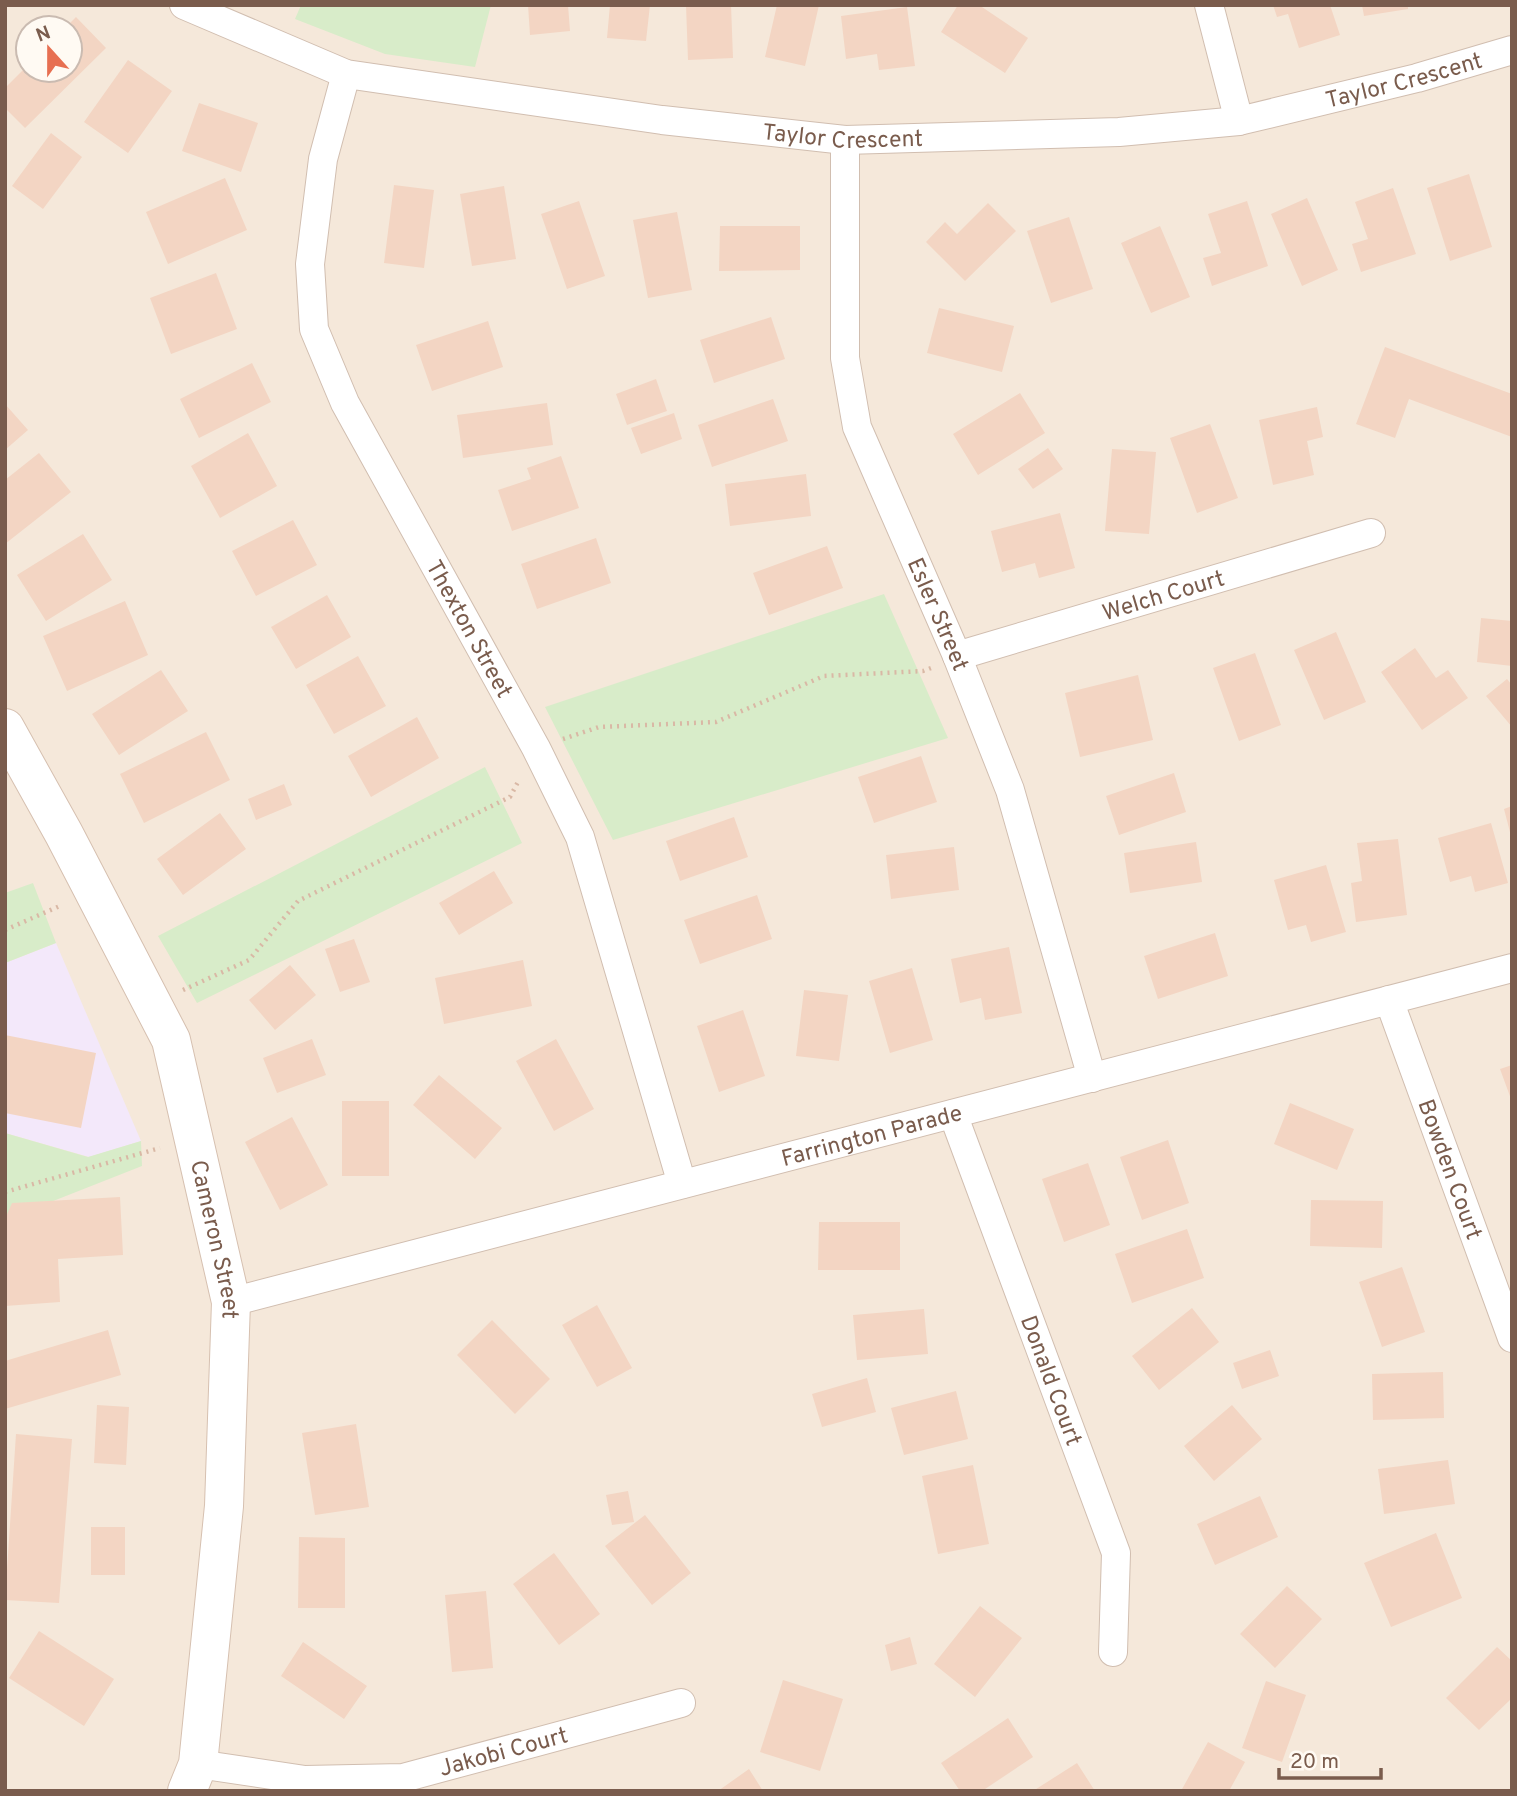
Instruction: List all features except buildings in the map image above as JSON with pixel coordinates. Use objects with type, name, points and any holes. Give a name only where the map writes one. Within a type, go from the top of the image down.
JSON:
[{"type":"street","name":"Taylor Crescent","points":[[184,5],[346,74],[662,120],[845,140],[1119,132],[1239,121],[1417,78],[1512,50]]},
{"type":"street","points":[[1209,5],[1239,121]]},
{"type":"street","name":"Thexton Street","points":[[346,74],[323,159],[313,238],[310,264],[314,329],[345,403],[536,748],[580,837],[682,1184]]},
{"type":"street","name":"Esler Street","points":[[845,140],[845,358],[857,427],[957,656],[1010,790],[1092,1078]]},
{"type":"street","name":"Welch Court","points":[[957,656],[1371,533]]},
{"type":"street","name":"Cameron Street","points":[[5,728],[171,1040],[231,1302],[224,1506],[193,1777]]},
{"type":"street","name":"Farrington Parade","points":[[231,1302],[1512,968]]},
{"type":"street","name":"Bowden Court","points":[[1389,1000],[1512,1338]]},
{"type":"street","name":"Donald Court","points":[[953,1114],[1116,1553],[1113,1652]]},
{"type":"street","name":"Jakobi Court","points":[[193,1777],[305,1780],[402,1778],[681,1703]]},
{"type":"path","points":[[153,1005],[249,960],[298,901],[510,797],[536,748],[599,727],[716,722],[824,676],[923,671],[957,656]]},
{"type":"path","points":[[5,930],[93,890]]},
{"type":"path","points":[[5,1192],[194,1138]]},
{"type":"shaded area","points":[[5,5],[1512,5],[1512,1791],[5,1791]]},
{"type":"shaded area","points":[[56,943],[141,1141],[89,1157],[5,1133],[5,963]]},
{"type":"green space","points":[[301,5],[491,5],[475,67],[385,54],[295,19]]},
{"type":"green space","points":[[884,594],[948,738],[613,840],[545,707]]},
{"type":"green space","points":[[485,767],[522,843],[197,1003],[158,936]]},
{"type":"green space","points":[[33,883],[56,943],[5,963],[5,893]]},
{"type":"green space","points":[[5,1133],[88,1157],[141,1141],[142,1166],[5,1220]]}]
